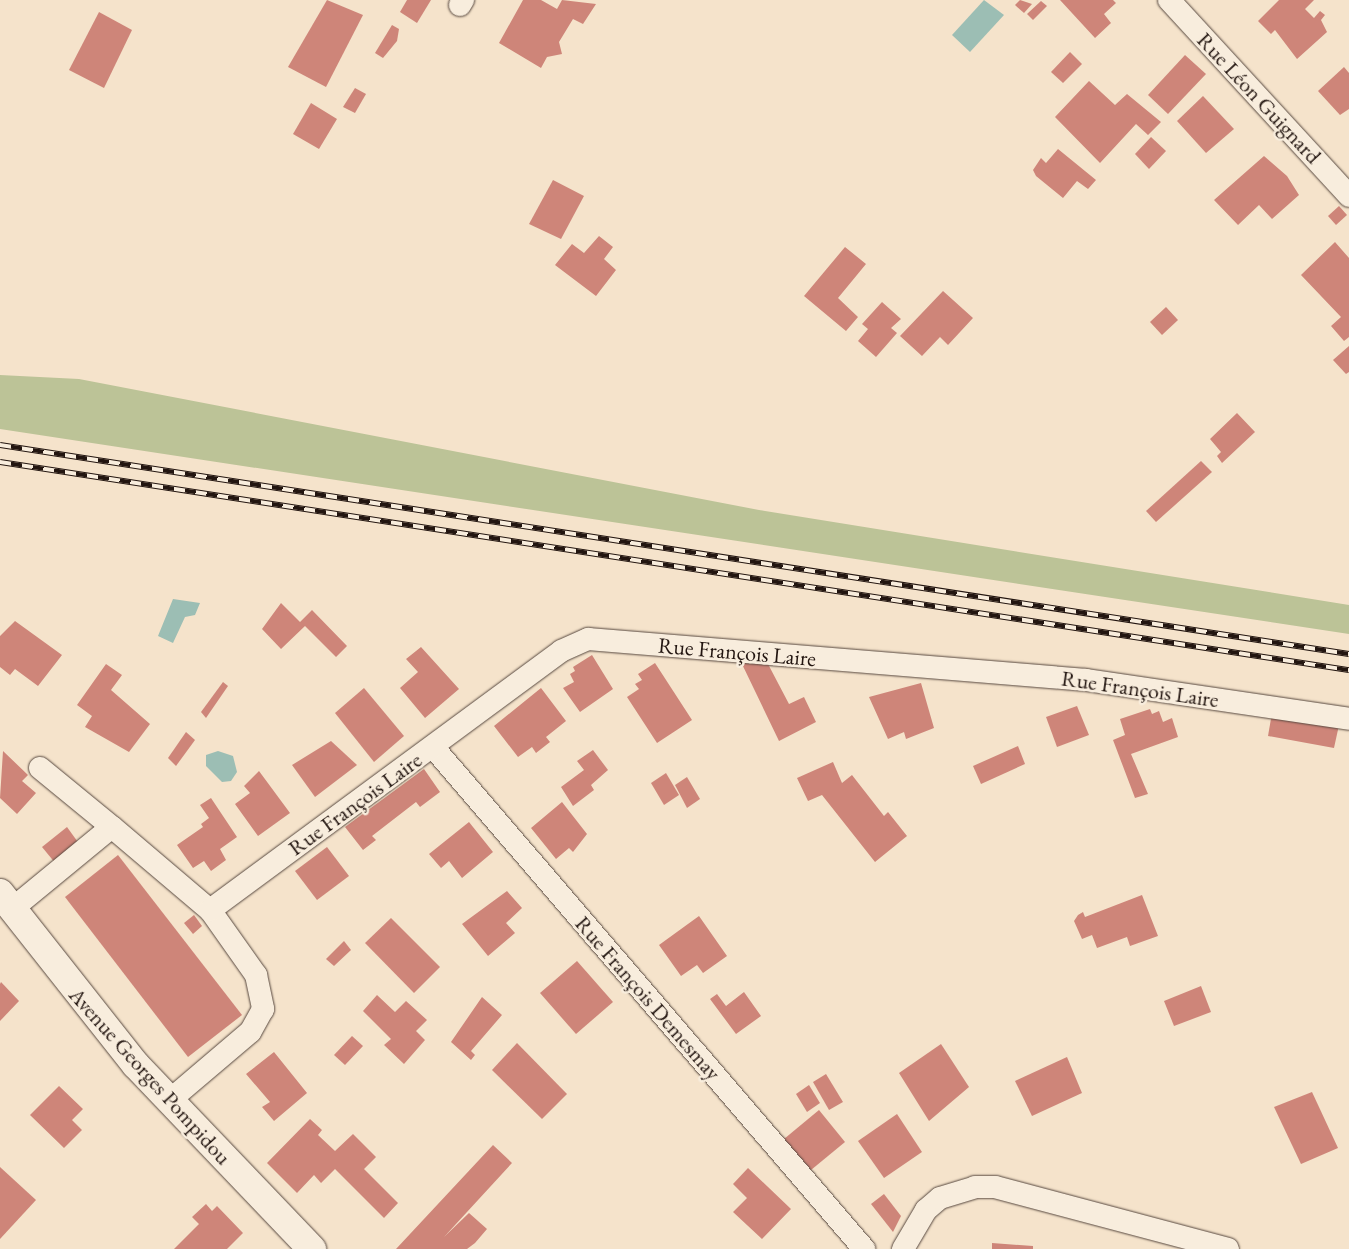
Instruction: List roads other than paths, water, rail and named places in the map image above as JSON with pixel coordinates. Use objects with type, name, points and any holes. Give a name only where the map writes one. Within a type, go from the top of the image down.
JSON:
[{"type":"main road","name":"Avenue Georges Pompidou","points":[[6,901],[71,987],[169,1101],[312,1249]]},
{"type":"street","name":"Rue Léon Guignard","points":[[1169,0],[1349,196]]},
{"type":"street","name":"Rue François Laire","points":[[210,910],[561,651],[588,639],[1086,680],[1349,719]]},
{"type":"street","name":"Rue François Demesmay","points":[[433,746],[864,1249]]},
{"type":"street","points":[[40,768],[210,910],[256,975],[263,1009],[250,1032],[169,1101]]},
{"type":"street","points":[[6,901],[112,827]]},
{"type":"street","points":[[903,1249],[926,1210],[940,1198],[975,1187],[994,1187],[1228,1249]]},
{"type":"water","points":[[984,0],[1004,15],[970,52],[952,35]]},
{"type":"water","points":[[173,599],[200,603],[195,615],[185,617],[173,643],[158,636]]},
{"type":"water","points":[[218,751],[233,756],[237,772],[231,781],[222,782],[206,766],[206,755]]},
{"type":"railway","points":[[0,445],[1349,654]]},
{"type":"railway","points":[[0,462],[1349,670]]}]
